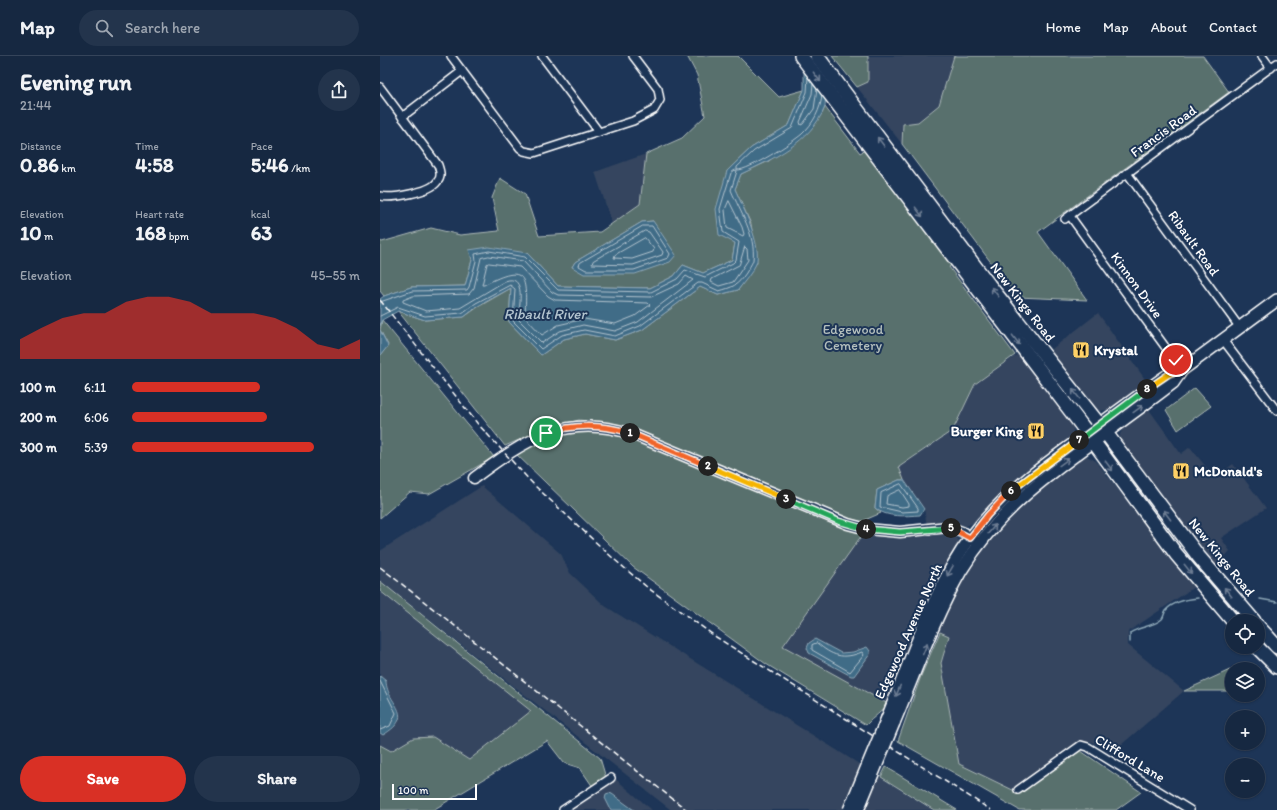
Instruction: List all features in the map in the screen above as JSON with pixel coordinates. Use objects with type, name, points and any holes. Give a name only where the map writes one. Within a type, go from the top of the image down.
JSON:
[{"type":"highway","name":"New Kings Road","points":[[801,56],[833,98],[989,285],[1103,428],[1199,557],[1248,614]]},
{"type":"highway","name":"New Kings Road","points":[[817,56],[837,83],[900,177],[1090,438],[1176,554],[1227,614]]},
{"type":"highway","points":[[1265,634],[1277,647]]},
{"type":"highway","points":[[1264,654],[1277,667]]},
{"type":"main road","name":"Edgewood Avenue North","points":[[849,810],[974,541],[988,515],[1018,485],[1103,428],[1173,384],[1182,370],[1277,300]]},
{"type":"main road","name":"Edgewood Avenue North","points":[[858,810],[890,721]]},
{"type":"street","points":[[451,56],[520,148],[529,153],[539,152],[599,132],[648,114],[654,110],[660,100],[658,89],[633,56]]},
{"type":"street","points":[[542,56],[599,132]]},
{"type":"street","points":[[1262,56],[1274,65]]},
{"type":"street","name":"Francis Road","points":[[1068,218],[1274,65]]},
{"type":"street","points":[[402,117],[462,71]]},
{"type":"street","points":[[380,87],[438,165],[440,174],[439,179],[430,188],[393,197],[380,196]]},
{"type":"street","name":"Ribault Road","points":[[1127,173],[1240,328]]},
{"type":"street","name":"Kinnon Drive","points":[[1068,218],[1182,370]]},
{"type":"street","points":[[1223,340],[1277,411]]},
{"type":"street","points":[[474,478],[502,457],[532,439],[546,433],[575,426],[606,427],[632,434],[848,524],[867,529],[900,532],[948,527],[954,528],[974,541]]},
{"type":"street","name":"Clifford Lane","points":[[1018,790],[1081,745],[1088,747],[1190,810]]},
{"type":"street","points":[[563,810],[611,778]]},
{"type":"shaded area","points":[[868,56],[954,56],[939,105],[918,122],[903,124],[902,144],[857,87],[868,82]]},
{"type":"shaded area","points":[[646,154],[640,204],[612,224],[595,172]]},
{"type":"shaded area","points":[[1098,313],[1147,382],[1112,409],[1100,411],[1092,408],[1048,352]]},
{"type":"shaded area","points":[[1018,354],[1073,425],[1073,435],[1004,491],[977,521],[966,526],[953,524],[927,526],[924,509],[904,480],[899,467],[953,430],[975,384]]},
{"type":"shaded area","points":[[1148,408],[1181,454],[1190,447],[1215,478],[1233,464],[1266,508],[1221,538],[1230,551],[1216,566],[1120,440],[1120,434],[1126,424]]},
{"type":"shaded area","points":[[1087,456],[1096,461],[1194,587],[1128,632],[1128,645],[1184,691],[1114,751],[1089,741],[1019,793],[959,764],[941,663],[949,636],[937,631],[958,585],[983,547],[1002,524],[1038,489],[1082,457]]},
{"type":"shaded area","points":[[482,486],[561,554],[570,573],[605,606],[933,810],[671,810],[380,581],[380,551]]},
{"type":"shaded area","points":[[940,531],[955,535],[959,541],[959,548],[888,704],[783,646],[864,532]]},
{"type":"shaded area","points":[[380,591],[532,711],[469,760],[433,737],[413,738],[391,751],[380,745],[380,733],[383,735],[392,729],[400,712],[387,688],[386,681],[380,676]]},
{"type":"shaded area","points":[[611,775],[652,810],[565,810]]},
{"type":"green space","points":[[687,56],[738,56],[779,97],[804,90],[789,125],[751,148],[727,171],[735,243],[732,260],[703,273],[683,265],[674,276],[650,288],[558,286],[527,253],[472,260],[465,286],[411,287],[384,296],[380,291],[380,241],[382,242],[431,228],[460,235],[499,231],[492,198],[500,178],[525,194],[539,236],[600,232],[640,204],[646,154],[682,138],[705,116],[697,75]],"holes":[[[653,221],[572,267],[575,262],[642,222]]]},
{"type":"green space","points":[[832,56],[868,56],[868,82],[857,87]]},
{"type":"green space","points":[[954,56],[1203,56],[1229,92],[1038,232],[1087,300],[1017,297],[902,144],[903,124],[918,122],[939,105]]},
{"type":"green space","name":"Edgewood Cemetery","points":[[825,107],[860,153],[867,149],[953,264],[949,267],[1015,355],[975,384],[953,430],[899,467],[904,480],[899,480],[877,490],[875,508],[881,513],[858,523],[603,423],[579,420],[549,427],[505,446],[398,311],[425,320],[464,317],[511,288],[509,322],[541,355],[564,339],[585,334],[615,340],[642,330],[700,287],[718,295],[738,290],[757,262],[751,224],[735,189],[741,174],[769,161],[822,114]]},
{"type":"green space","points":[[382,320],[494,457],[429,494],[410,492],[380,518],[380,356],[388,345],[380,330]]},
{"type":"green space","points":[[1195,388],[1211,406],[1178,430],[1166,410]]},
{"type":"green space","points":[[601,429],[626,435],[864,532],[783,646],[888,704],[883,710],[866,725],[766,664],[633,567],[515,453],[555,434]]},
{"type":"green space","points":[[380,581],[600,758],[606,778],[593,787],[580,768],[564,763],[547,741],[433,810],[380,810],[380,745],[391,751],[413,738],[433,737],[469,760],[531,711],[380,591]]},
{"type":"green space","points":[[940,632],[949,636],[941,663],[959,764],[1019,793],[1078,749],[1141,792],[1116,810],[1019,810],[898,741],[921,676]]},
{"type":"green space","points":[[1225,672],[1225,691],[1184,691]]},
{"type":"green space","points":[[886,767],[957,810],[934,810],[881,777]]},
{"type":"water","name":"Ribault River","points":[[804,56],[828,56],[825,107],[819,119],[801,140],[766,162],[741,174],[735,189],[751,226],[757,247],[757,257],[756,264],[738,290],[718,295],[700,287],[642,330],[615,340],[585,334],[564,339],[541,355],[509,322],[511,288],[478,306],[464,317],[425,320],[398,311],[382,320],[380,326],[380,299],[384,296],[411,287],[465,286],[472,260],[469,250],[489,247],[527,253],[558,286],[650,288],[674,276],[683,265],[703,273],[732,260],[735,243],[719,235],[716,209],[727,171],[751,148],[789,125],[804,90]]},
{"type":"water","points":[[653,221],[676,255],[670,262],[635,274],[584,274],[572,267],[575,262],[642,222]]},
{"type":"water","points":[[380,330],[388,346],[380,356]]},
{"type":"water","points":[[899,480],[904,480],[924,509],[920,515],[891,515],[875,508],[877,490]]},
{"type":"water","points":[[815,639],[841,653],[853,652],[867,647],[870,654],[854,676],[851,676],[809,653],[807,648],[809,643]]},
{"type":"water","points":[[380,676],[386,681],[391,697],[400,715],[393,728],[383,735],[380,733]]},
{"type":"water","points":[[609,793],[634,810],[611,810],[605,798],[606,794]]},
{"type":"waterway","points":[[1130,642],[1130,633],[1158,622],[1163,618],[1169,607],[1185,600],[1198,598]]},
{"type":"waterway","points":[[1260,599],[1277,602]]},
{"type":"railway","points":[[380,300],[477,423],[534,485],[615,560],[648,588],[716,637],[991,810]]},
{"type":"railway","points":[[380,567],[687,810]]},
{"type":"place","name":"Krystal","points":[[1081,350]]},
{"type":"place","name":"Burger King","points":[[1036,431]]},
{"type":"place","name":"McDonald's","points":[[1181,471]]},
{"type":"route","points":[[546,433],[557,429],[575,426],[606,427],[632,434],[838,521],[867,529],[900,532],[948,527],[954,528],[970,538],[1001,500],[1018,485],[1169,374],[1182,370],[1176,360]]}]
